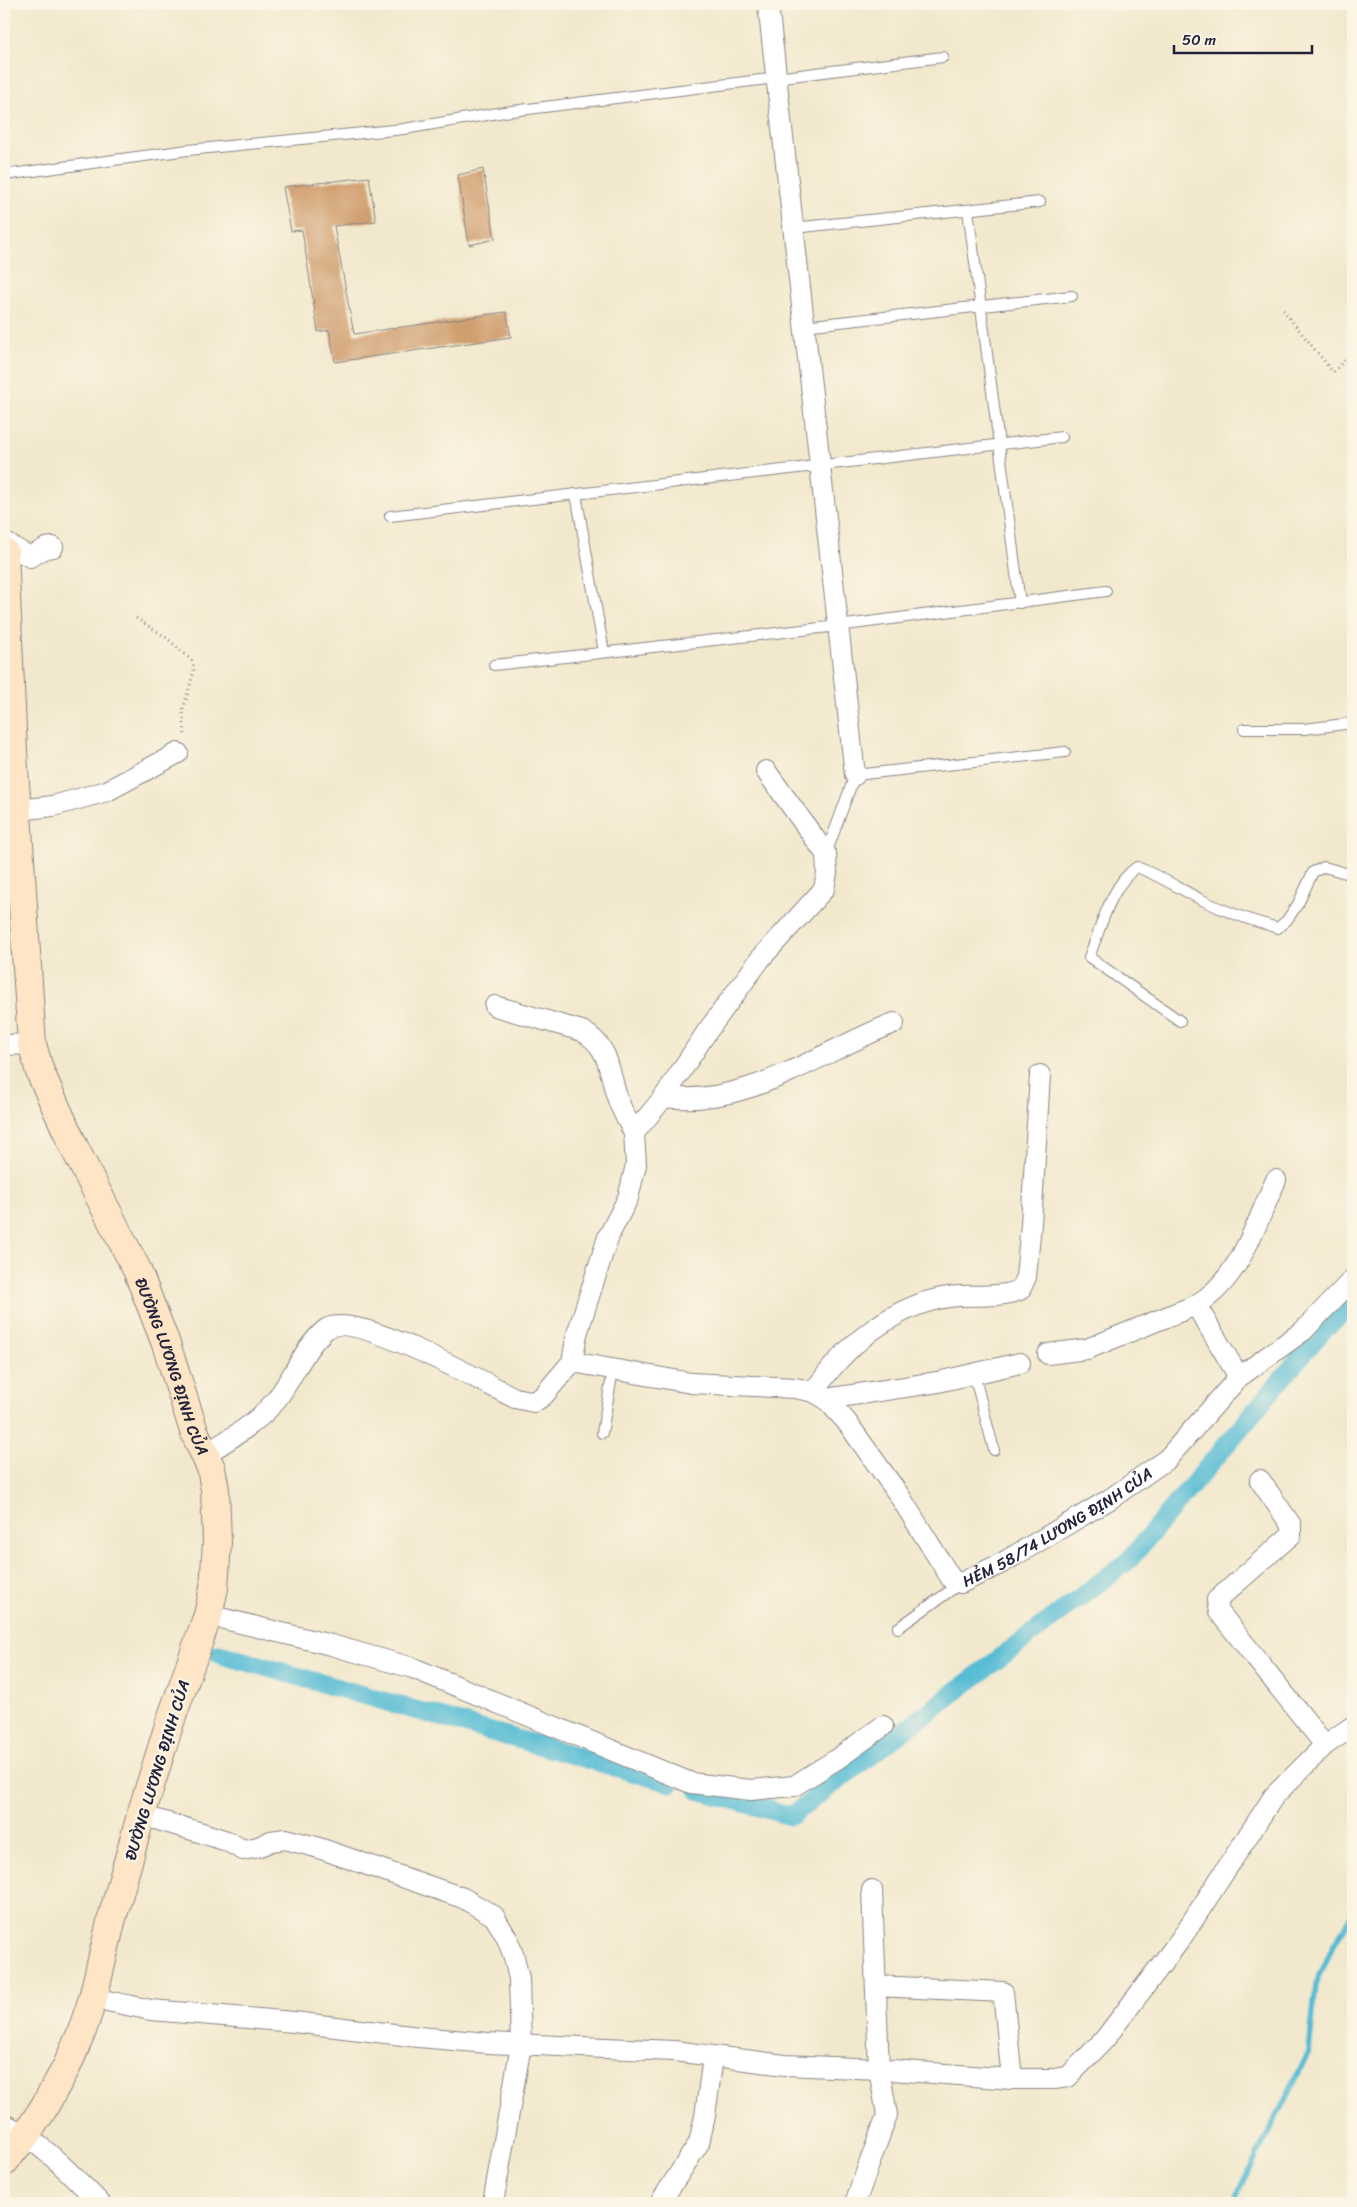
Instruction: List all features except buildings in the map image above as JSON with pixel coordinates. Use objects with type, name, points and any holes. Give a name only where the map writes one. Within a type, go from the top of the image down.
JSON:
[{"type":"street","points":[[768,4],[855,775]]},
{"type":"street","points":[[4,542],[30,557],[46,548],[53,547]]},
{"type":"street","name":"ĐƯỜNG LƯƠNG ĐỊNH CỦA","points":[[4,552],[8,752],[18,810],[32,1044],[40,1072],[75,1149],[137,1270],[166,1344],[204,1455],[211,1468],[217,1516],[216,1565],[208,1615],[170,1722],[141,1815],[111,1922],[93,1998],[68,2066],[15,2129],[4,2162]]},
{"type":"street","points":[[18,810],[53,806],[107,791],[178,753]]},
{"type":"street","points":[[634,1133],[664,1097],[706,1033],[762,958],[824,889],[827,873],[826,854],[766,771]]},
{"type":"street","points":[[204,1455],[242,1432],[278,1398],[315,1342],[326,1329],[340,1326],[347,1327],[398,1340],[525,1402],[534,1402],[544,1396],[572,1362],[577,1334],[608,1237],[628,1198],[636,1165],[634,1133],[617,1099],[602,1048],[595,1038],[582,1031],[495,1006]]},
{"type":"street","points":[[664,1097],[705,1099],[747,1089],[783,1075],[894,1023]]},
{"type":"street","points":[[4,1045],[32,1044]]},
{"type":"street","points":[[820,1395],[828,1370],[853,1345],[908,1309],[948,1297],[1006,1295],[1020,1290],[1026,1277],[1032,1224],[1040,1075]]},
{"type":"street","points":[[1048,1354],[1087,1349],[1211,1296],[1237,1264],[1276,1180]]},
{"type":"street","name":"HẺM 58/74 LƯƠNG ĐỊNH CỦA","points":[[820,1395],[846,1420],[899,1495],[952,1580],[961,1583],[994,1567],[1110,1499],[1168,1459],[1239,1377],[1303,1331],[1353,1279]]},
{"type":"street","points":[[1196,1304],[1239,1377]]},
{"type":"street","points":[[572,1362],[691,1383],[795,1388],[820,1395],[938,1382],[1020,1362]]},
{"type":"street","points":[[1260,1480],[1291,1525],[1291,1535],[1217,1600],[1218,1612],[1326,1744]]},
{"type":"street","points":[[208,1615],[413,1668],[691,1783],[751,1790],[794,1786],[837,1760],[882,1726]]},
{"type":"street","points":[[93,1998],[168,2012],[294,2022],[419,2037],[521,2045],[674,2051],[785,2065],[879,2069],[1012,2079],[1068,2077],[1104,2040],[1180,1940],[1274,1796],[1326,1744],[1353,1726]]},
{"type":"street","points":[[141,1815],[199,1832],[244,1850],[258,1847],[271,1841],[286,1840],[316,1847],[463,1898],[494,1916],[507,1938],[514,1957],[518,1979],[521,2045],[493,2203]]},
{"type":"street","points":[[855,2203],[887,2115],[879,2069],[872,1890]]},
{"type":"street","points":[[876,1986],[1003,1992],[1012,2079]]},
{"type":"street","points":[[660,2203],[699,2143],[705,2116],[713,2057]]},
{"type":"street","points":[[15,2129],[58,2162],[100,2203]]},
{"type":"lane","points":[[4,175],[188,150],[404,129],[504,112],[943,56]]},
{"type":"lane","points":[[793,228],[1040,202]]},
{"type":"lane","points":[[968,210],[1020,602]]},
{"type":"lane","points":[[804,326],[1072,296]]},
{"type":"lane","points":[[390,516],[1062,437]]},
{"type":"lane","points":[[576,494],[604,652]]},
{"type":"lane","points":[[494,664],[838,626],[1106,591]]},
{"type":"lane","points":[[1244,729],[1304,729],[1353,723]]},
{"type":"lane","points":[[826,854],[855,775],[1065,752]]},
{"type":"lane","points":[[1180,1020],[1089,957],[1114,894],[1126,875],[1137,867],[1155,874],[1202,900],[1238,916],[1278,928],[1287,920],[1298,904],[1312,872],[1324,867],[1353,875]]},
{"type":"lane","points":[[602,1433],[612,1370]]},
{"type":"lane","points":[[974,1374],[994,1450]]},
{"type":"lane","points":[[898,1628],[961,1583]]},
{"type":"path","points":[[1283,310],[1333,372],[1353,352]]},
{"type":"path","points":[[136,618],[168,638],[193,662],[194,671],[183,710],[186,743],[178,753]]},
{"type":"waterway","points":[[698,1790],[791,1816],[1128,1561],[1325,1328],[1353,1305]]},
{"type":"waterway","points":[[219,1654],[671,1783]]},
{"type":"waterway","points":[[1233,2203],[1309,2052],[1316,1984],[1332,1948],[1353,1913]]}]
